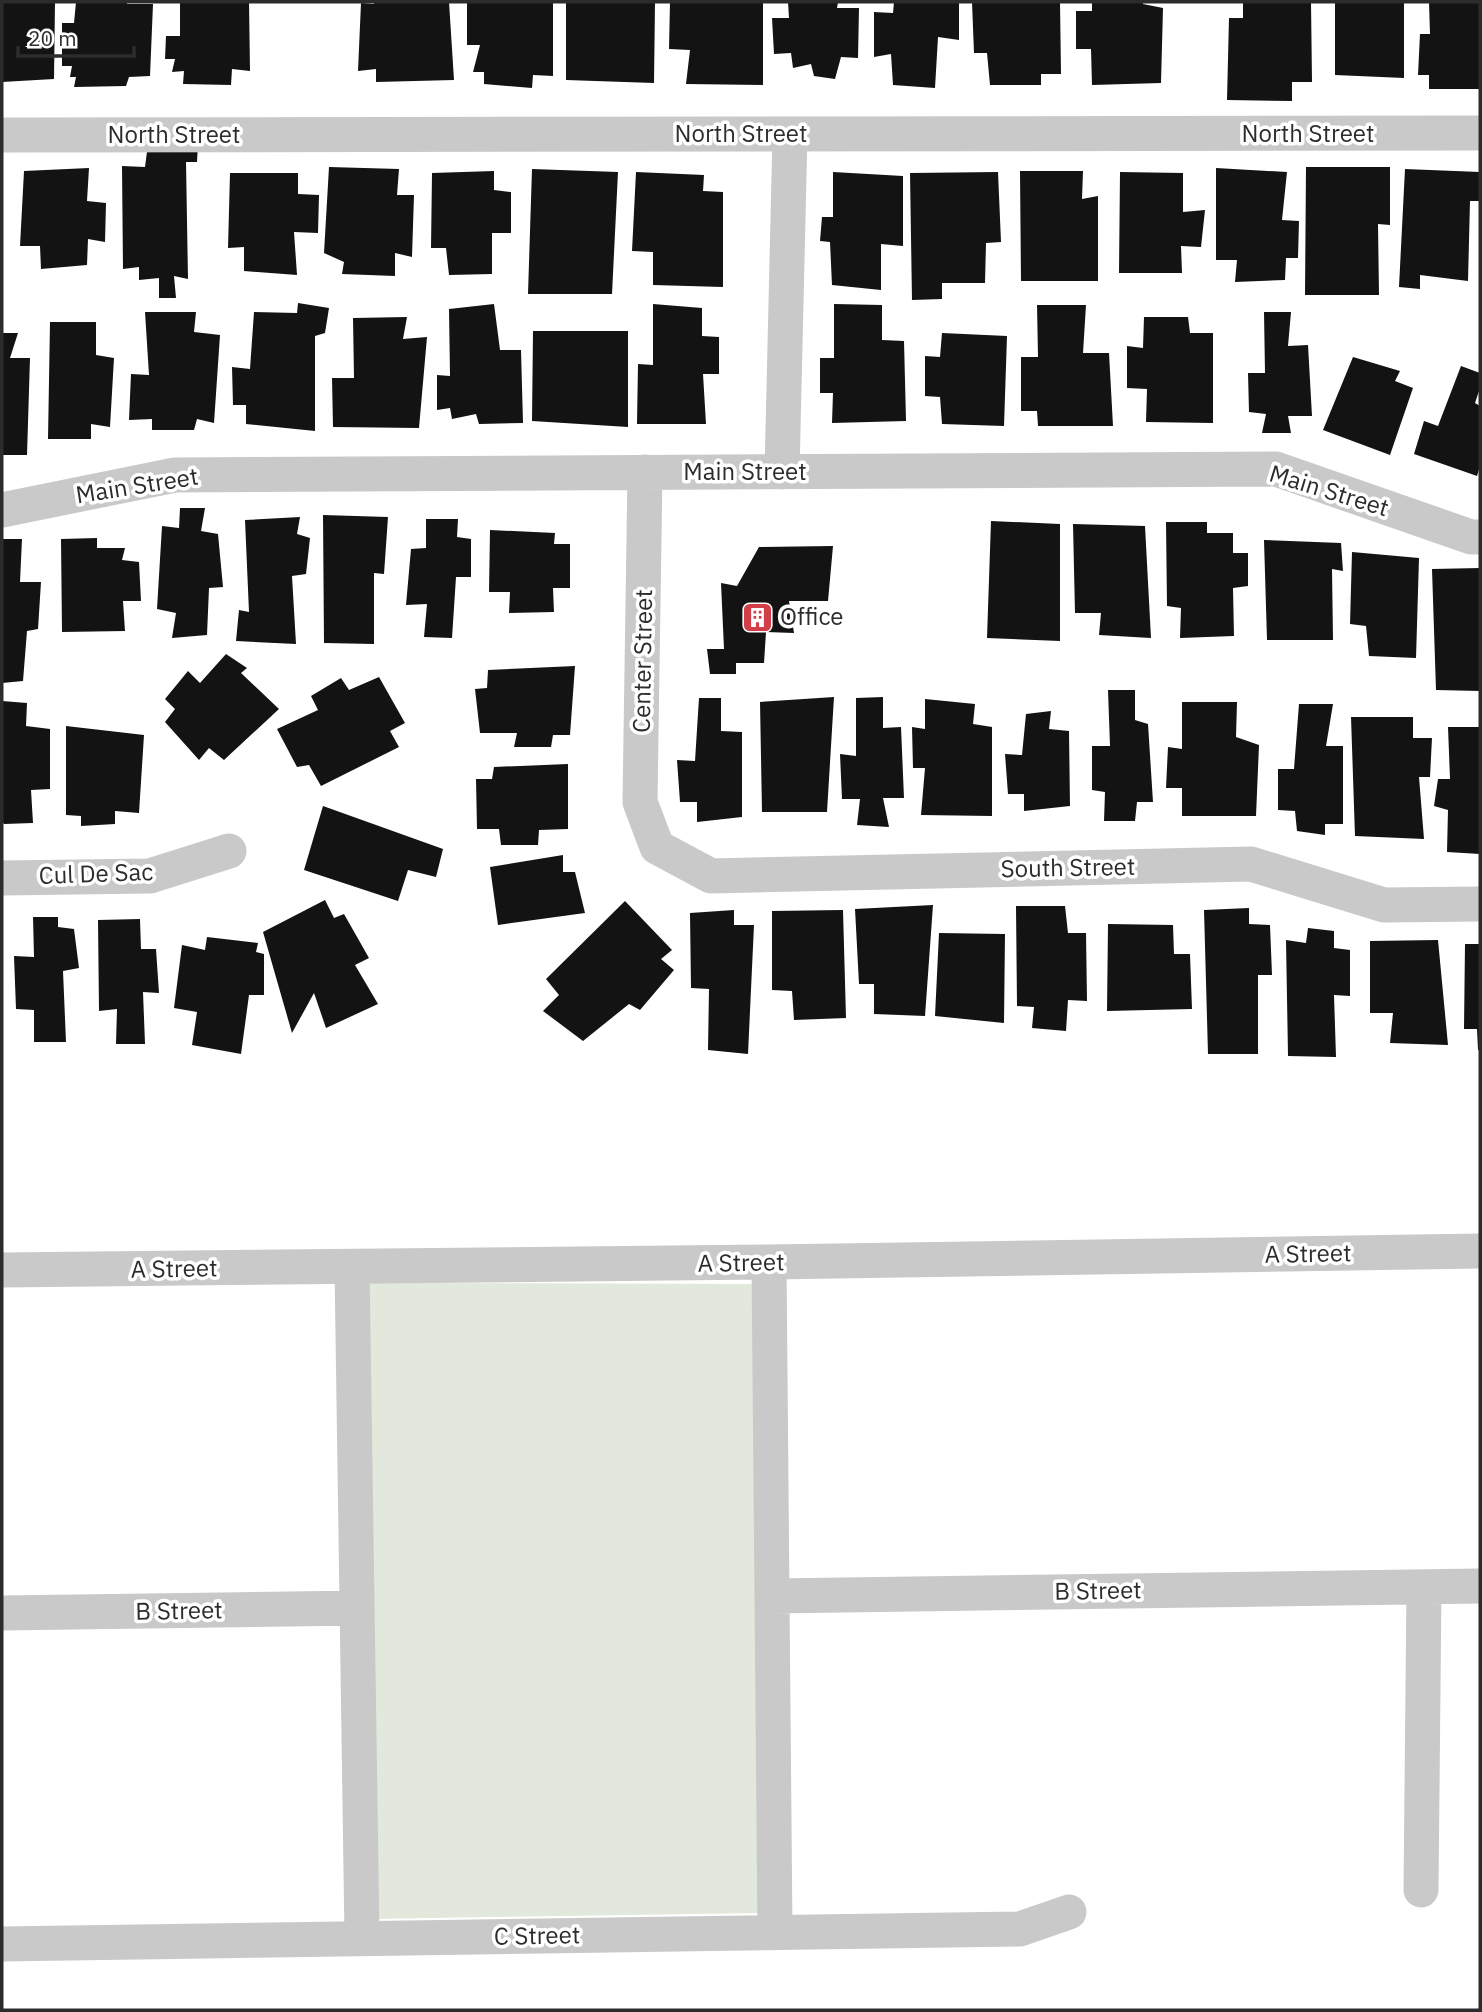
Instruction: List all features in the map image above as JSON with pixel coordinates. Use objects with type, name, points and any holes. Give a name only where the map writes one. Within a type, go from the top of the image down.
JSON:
[{"type":"street","name":"North Street","points":[[2,135],[1480,133]]},
{"type":"street","points":[[782,472],[790,134]]},
{"type":"street","name":"Main Street","points":[[2,510],[175,475],[1276,469],[1471,537],[1480,537]]},
{"type":"street","name":"Center Street","points":[[645,472],[640,802],[657,847]]},
{"type":"street","name":"South Street","points":[[657,847],[711,876],[1251,864],[1384,905],[1480,904]]},
{"type":"street","name":"Cul De Sac","points":[[2,878],[150,876],[229,851]]},
{"type":"street","name":"A Street","points":[[2,1270],[1480,1251]]},
{"type":"street","points":[[769,1262],[775,1933]]},
{"type":"street","points":[[352,1267],[362,1938]]},
{"type":"street","name":"B Street","points":[[773,1596],[1480,1586]]},
{"type":"street","points":[[1421,1890],[1424,1587]]},
{"type":"street","name":"B Street","points":[[2,1613],[357,1608]]},
{"type":"street","name":"C Street","points":[[2,1944],[1020,1929],[1069,1912]]},
{"type":"shaded area","points":[[362,1283],[758,1284],[762,1913],[368,1919]]},
{"type":"building","points":[[2,2],[55,2],[54,79],[2,82]]},
{"type":"building","points":[[76,2],[153,4],[150,76],[129,77],[126,86],[74,87],[76,77],[70,77],[72,66],[62,66],[62,23],[74,23]]},
{"type":"building","points":[[180,2],[249,2],[250,71],[232,69],[231,85],[183,84],[184,71],[172,72],[175,59],[165,59],[166,36],[180,36]]},
{"type":"building","points":[[449,2],[454,80],[376,82],[376,69],[358,71],[361,3]]},
{"type":"building","points":[[467,2],[553,2],[553,76],[533,75],[532,88],[484,84],[484,72],[473,72],[480,45],[467,45]]},
{"type":"building","points":[[566,2],[655,2],[654,83],[566,80]]},
{"type":"building","points":[[670,2],[763,2],[763,85],[686,84],[690,50],[669,49]]},
{"type":"building","points":[[788,2],[838,2],[837,8],[859,8],[858,58],[841,57],[835,79],[814,76],[811,64],[793,68],[791,53],[774,54],[772,18],[789,18]]},
{"type":"building","points":[[894,2],[959,2],[959,40],[938,37],[935,88],[893,85],[891,54],[874,57],[874,12],[893,13]]},
{"type":"building","points":[[972,2],[1060,2],[1061,74],[1041,74],[1041,85],[990,85],[987,53],[974,53]]},
{"type":"building","points":[[1092,2],[1143,2],[1163,8],[1161,83],[1092,85],[1091,49],[1076,49],[1076,11],[1092,11]]},
{"type":"building","points":[[1243,2],[1311,2],[1312,82],[1292,82],[1292,101],[1227,100],[1229,18],[1243,18]]},
{"type":"building","points":[[1335,2],[1404,2],[1404,78],[1335,75]]},
{"type":"building","points":[[1429,2],[1480,2],[1480,89],[1429,89],[1429,75],[1418,75],[1420,34],[1430,34]]},
{"type":"building","points":[[148,144],[198,144],[197,162],[186,162],[188,279],[174,276],[176,298],[159,298],[159,278],[139,280],[139,267],[123,269],[122,166],[145,167]]},
{"type":"building","points":[[329,167],[399,169],[397,195],[414,195],[412,257],[395,253],[395,276],[342,274],[344,262],[324,253]]},
{"type":"building","points":[[1306,167],[1390,167],[1390,225],[1378,224],[1379,295],[1305,295]]},
{"type":"building","points":[[89,168],[87,201],[106,203],[105,242],[88,239],[87,265],[41,269],[40,246],[20,246],[24,171]]},
{"type":"building","points":[[1216,168],[1287,172],[1282,220],[1299,221],[1298,258],[1286,258],[1285,280],[1235,282],[1237,260],[1216,260]]},
{"type":"building","points":[[532,169],[618,172],[612,294],[528,294]]},
{"type":"building","points":[[1405,169],[1480,172],[1480,201],[1470,201],[1468,281],[1420,275],[1420,289],[1399,287]]},
{"type":"building","points":[[494,171],[494,190],[511,192],[511,233],[492,233],[492,274],[449,275],[446,248],[431,248],[432,173]]},
{"type":"building","points":[[1020,171],[1083,171],[1082,199],[1098,196],[1098,281],[1021,281]]},
{"type":"building","points":[[636,172],[704,175],[703,191],[723,192],[723,287],[653,285],[653,252],[632,251]]},
{"type":"building","points":[[833,172],[903,176],[903,246],[881,244],[881,290],[832,285],[830,242],[820,241],[822,217],[833,217]]},
{"type":"building","points":[[998,172],[1001,242],[986,243],[985,283],[942,283],[942,299],[912,300],[910,173]]},
{"type":"building","points":[[1120,172],[1183,173],[1183,212],[1205,210],[1201,247],[1181,246],[1182,273],[1119,273]]},
{"type":"building","points":[[230,173],[298,173],[298,194],[319,195],[318,233],[294,232],[297,275],[244,271],[244,247],[228,248]]},
{"type":"building","points":[[298,303],[329,308],[325,333],[315,336],[315,431],[246,424],[246,405],[233,405],[232,367],[250,369],[254,312],[297,313]]},
{"type":"building","points":[[494,304],[500,350],[521,350],[523,423],[479,424],[476,414],[452,419],[450,408],[437,410],[437,375],[450,376],[449,309]]},
{"type":"building","points":[[653,304],[702,308],[702,336],[719,337],[719,374],[703,374],[706,424],[637,424],[638,364],[653,365]]},
{"type":"building","points":[[834,304],[882,305],[882,340],[904,341],[906,421],[832,423],[833,393],[820,393],[820,358],[834,358]]},
{"type":"building","points":[[1037,305],[1086,305],[1083,353],[1109,353],[1113,426],[1038,426],[1037,411],[1021,411],[1021,357],[1038,357]]},
{"type":"building","points":[[145,312],[196,312],[194,332],[220,335],[214,423],[197,419],[194,430],[152,430],[152,419],[129,420],[131,374],[149,375]]},
{"type":"building","points":[[1264,312],[1291,312],[1288,346],[1308,345],[1312,416],[1288,416],[1291,433],[1262,433],[1266,414],[1249,412],[1248,373],[1265,373]]},
{"type":"building","points":[[407,317],[403,339],[427,337],[419,428],[333,427],[332,378],[354,378],[353,318]]},
{"type":"building","points":[[1144,317],[1188,317],[1190,333],[1213,333],[1213,423],[1146,422],[1147,389],[1127,388],[1127,346],[1143,348]]},
{"type":"building","points":[[50,322],[96,322],[96,355],[114,358],[110,427],[91,424],[91,439],[48,439]]},
{"type":"building","points":[[533,331],[628,331],[628,427],[532,421]]},
{"type":"building","points":[[2,333],[18,333],[10,358],[30,358],[27,455],[2,455]]},
{"type":"building","points":[[942,333],[1007,336],[1004,426],[942,424],[940,397],[925,396],[925,356],[940,357]]},
{"type":"building","points":[[1353,357],[1400,371],[1395,381],[1413,388],[1390,455],[1323,430]]},
{"type":"building","points":[[1461,366],[1480,373],[1480,388],[1475,403],[1480,406],[1480,466],[1477,476],[1414,454],[1424,421],[1438,426]]},
{"type":"building","points":[[180,508],[205,508],[201,531],[218,534],[223,587],[209,588],[207,635],[172,638],[176,613],[157,609],[162,526],[179,528]]},
{"type":"building","points":[[323,515],[388,517],[384,574],[374,573],[374,644],[324,643]]},
{"type":"building","points":[[300,517],[297,534],[310,538],[306,574],[292,576],[296,644],[236,641],[239,610],[249,612],[245,520]]},
{"type":"building","points":[[426,519],[458,519],[457,537],[471,539],[471,577],[456,577],[452,638],[424,637],[427,604],[406,605],[411,549],[426,548]]},
{"type":"building","points":[[991,521],[1060,524],[1060,641],[987,638]]},
{"type":"building","points":[[1166,522],[1207,522],[1207,533],[1233,533],[1233,553],[1248,553],[1248,586],[1233,588],[1234,636],[1180,638],[1181,608],[1167,606]]},
{"type":"building","points":[[1073,524],[1145,526],[1151,638],[1099,635],[1101,613],[1075,613]]},
{"type":"building","points":[[490,530],[555,533],[554,544],[570,544],[570,588],[553,588],[554,612],[509,613],[510,592],[489,592]]},
{"type":"building","points":[[97,538],[97,548],[125,548],[122,560],[139,562],[141,601],[123,601],[125,631],[62,632],[61,539]]},
{"type":"building","points":[[2,539],[22,539],[20,582],[41,582],[38,629],[27,631],[23,681],[2,683]]},
{"type":"building","points":[[1264,540],[1341,543],[1343,571],[1332,569],[1333,640],[1267,640]]},
{"type":"building","name":"Office","points":[[833,546],[828,601],[789,601],[794,633],[766,632],[764,663],[736,663],[736,674],[710,674],[707,649],[724,649],[721,583],[737,586],[759,547]]},
{"type":"building","points":[[1352,552],[1419,558],[1416,658],[1369,656],[1366,626],[1350,624]]},
{"type":"building","points":[[1480,568],[1480,691],[1436,690],[1432,569]]},
{"type":"building","points":[[226,654],[247,668],[241,673],[279,709],[224,760],[209,748],[199,760],[165,722],[175,709],[165,699],[188,671],[200,683]]},
{"type":"building","points":[[575,666],[570,735],[553,735],[551,747],[514,747],[517,733],[480,733],[475,689],[487,688],[488,670]]},
{"type":"building","points":[[379,677],[405,723],[390,731],[399,747],[321,786],[309,765],[297,767],[277,729],[318,710],[311,696],[341,678],[349,690]]},
{"type":"building","points":[[1108,690],[1135,690],[1135,720],[1148,724],[1153,802],[1137,802],[1135,821],[1104,821],[1105,792],[1092,790],[1092,746],[1110,746]]},
{"type":"building","points":[[834,697],[827,812],[762,812],[760,702]]},
{"type":"building","points":[[883,697],[883,728],[901,727],[904,798],[883,798],[889,827],[857,825],[860,799],[842,799],[840,754],[856,756],[856,698]]},
{"type":"building","points":[[699,698],[721,698],[721,731],[742,732],[742,817],[697,822],[697,802],[680,802],[677,760],[695,761]]},
{"type":"building","points":[[925,699],[975,704],[973,724],[992,727],[992,816],[921,815],[925,768],[913,768],[912,727],[925,729]]},
{"type":"building","points":[[2,701],[27,703],[26,726],[50,729],[50,789],[31,790],[33,823],[4,824],[2,821]]},
{"type":"building","points":[[1182,702],[1237,702],[1236,737],[1259,745],[1256,816],[1182,816],[1182,788],[1166,788],[1168,747],[1182,749]]},
{"type":"building","points":[[1299,704],[1333,704],[1326,746],[1343,746],[1343,824],[1325,824],[1325,835],[1297,831],[1295,811],[1278,810],[1278,769],[1294,769]]},
{"type":"building","points":[[1051,711],[1049,729],[1069,731],[1070,806],[1024,811],[1024,794],[1008,794],[1005,754],[1022,755],[1026,714]]},
{"type":"building","points":[[1351,717],[1413,717],[1413,738],[1432,738],[1430,777],[1419,777],[1424,839],[1355,836]]},
{"type":"building","points":[[66,726],[144,735],[139,813],[115,811],[115,824],[81,826],[81,816],[66,815]]},
{"type":"building","points":[[1448,727],[1480,727],[1480,854],[1447,852],[1448,810],[1434,806],[1438,779],[1450,779]]},
{"type":"building","points":[[568,764],[568,829],[539,830],[538,845],[501,845],[499,829],[477,829],[476,779],[492,779],[494,767]]},
{"type":"building","points":[[323,806],[443,849],[436,877],[408,870],[398,901],[304,870]]},
{"type":"building","points":[[563,855],[563,872],[575,872],[585,913],[498,925],[490,867]]},
{"type":"building","points":[[325,900],[334,918],[344,914],[369,958],[355,965],[378,1004],[326,1028],[314,993],[292,1033],[263,932]]},
{"type":"building","points":[[625,901],[672,950],[661,959],[674,970],[640,1010],[629,1004],[583,1041],[543,1011],[559,995],[546,979]]},
{"type":"building","points":[[933,905],[925,1016],[874,1014],[874,984],[859,984],[855,909]]},
{"type":"building","points":[[1016,906],[1065,906],[1068,933],[1086,933],[1087,1001],[1068,1000],[1066,1031],[1032,1028],[1034,1007],[1017,1006]]},
{"type":"building","points":[[1249,908],[1249,924],[1270,925],[1272,975],[1258,975],[1258,1054],[1208,1054],[1204,910]]},
{"type":"building","points":[[734,910],[734,925],[754,925],[748,1054],[708,1050],[709,989],[691,988],[690,913]]},
{"type":"building","points":[[843,910],[846,1018],[794,1020],[792,991],[772,990],[772,911]]},
{"type":"building","points":[[33,917],[58,917],[58,927],[74,929],[79,968],[63,971],[66,1042],[34,1042],[34,1010],[16,1009],[14,956],[34,957]]},
{"type":"building","points":[[140,919],[141,949],[156,949],[159,993],[143,992],[145,1044],[116,1044],[117,1009],[99,1011],[98,920]]},
{"type":"building","points":[[1108,924],[1173,925],[1174,954],[1190,954],[1192,1009],[1107,1011]]},
{"type":"building","points":[[1308,928],[1334,931],[1334,948],[1350,950],[1350,996],[1334,995],[1336,1057],[1288,1056],[1286,940],[1306,943]]},
{"type":"building","points":[[939,933],[1005,934],[1004,1023],[935,1016]]},
{"type":"building","points":[[207,937],[258,943],[256,952],[264,954],[264,995],[249,995],[241,1054],[192,1045],[197,1012],[174,1008],[182,945],[205,950]]},
{"type":"building","points":[[1438,940],[1448,1045],[1390,1043],[1393,1013],[1370,1013],[1370,941]]},
{"type":"building","points":[[1465,944],[1480,944],[1480,1050],[1477,1029],[1464,1029]]},
{"type":"place","name":"Office","points":[[757,617]]}]
